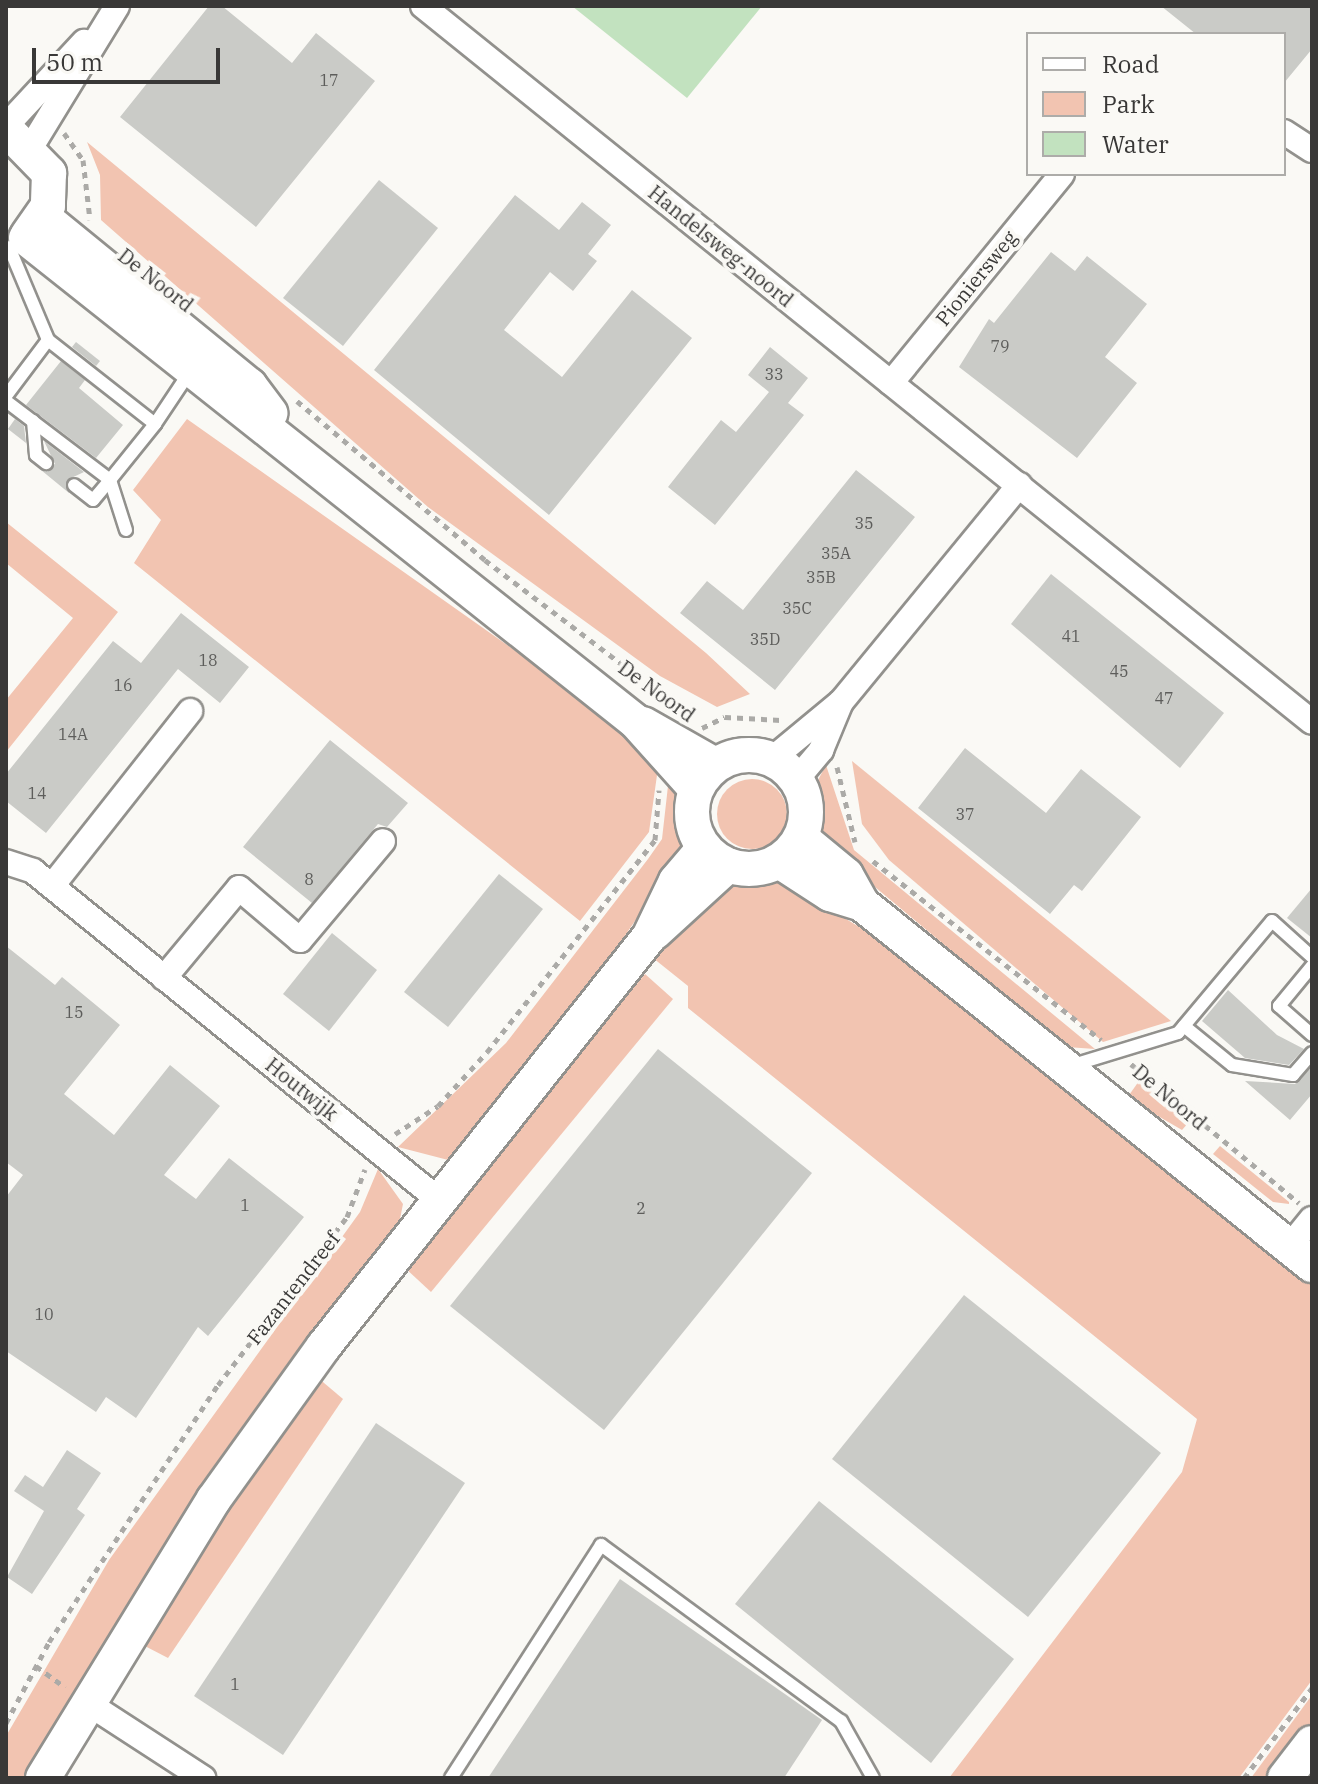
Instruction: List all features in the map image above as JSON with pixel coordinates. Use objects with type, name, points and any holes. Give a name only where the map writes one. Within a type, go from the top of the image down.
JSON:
[{"type":"main road","points":[[14,134],[51,184],[21,237]]},
{"type":"main road","name":"De Noord","points":[[21,237],[192,355],[295,445],[635,721],[687,733],[706,777]]},
{"type":"main road","points":[[749,754],[784,769],[807,808],[790,850],[749,870],[716,856],[693,826],[706,777],[749,754]]},
{"type":"main road","name":"De Noord","points":[[790,850],[846,875],[862,904],[1301,1256]]},
{"type":"main road","points":[[43,1778],[86,1702],[214,1499],[439,1200],[649,937],[676,881],[716,856]]},
{"type":"main road","points":[[1285,1778],[1312,1743]]},
{"type":"street","name":"Handelsweg-noord","points":[[423,6],[1312,722]]},
{"type":"street","points":[[14,134],[114,10]]},
{"type":"street","points":[[1286,133],[1312,150]]},
{"type":"street","name":"Pioniersweg","points":[[891,383],[1060,176]]},
{"type":"street","points":[[784,769],[801,731],[841,702],[1019,485]]},
{"type":"street","points":[[784,769],[821,750],[841,702]]},
{"type":"street","points":[[52,886],[190,711]]},
{"type":"street","points":[[164,978],[239,888],[300,940],[383,841]]},
{"type":"street","name":"Houtwijk","points":[[6,862],[52,886],[439,1200]]},
{"type":"street","points":[[1301,1256],[1312,1216]]},
{"type":"street","points":[[86,1702],[203,1778]]},
{"type":"lane","points":[[21,237],[48,340],[155,424]]},
{"type":"lane","points":[[48,340],[6,399],[110,480],[126,530]]},
{"type":"lane","points":[[74,485],[93,500],[155,424],[192,355]]},
{"type":"lane","points":[[33,421],[36,455],[46,463]]},
{"type":"lane","points":[[1065,1068],[1117,1053],[1184,1026],[1272,921],[1312,957]]},
{"type":"lane","points":[[1312,966],[1279,1006],[1312,1035]]},
{"type":"lane","points":[[1184,1026],[1232,1065],[1293,1075],[1312,1053]]},
{"type":"lane","points":[[451,1778],[601,1545],[841,1721],[873,1778]]},
{"type":"path","name":"De Noord","points":[[90,224],[100,236]]},
{"type":"path","name":"De Noord","points":[[292,397],[687,733],[749,716],[801,731]]},
{"type":"path","name":"Fazantendreef","points":[[6,1723],[36,1666],[218,1385],[347,1217],[356,1185],[379,1151],[438,1106],[487,1052],[655,840],[687,733]]},
{"type":"path","points":[[821,750],[837,767],[860,850]]},
{"type":"path","name":"De Noord","points":[[868,857],[1117,1053],[1312,1216]]},
{"type":"path","points":[[36,1666],[86,1702]]},
{"type":"path","points":[[1244,1778],[1312,1688]]},
{"type":"green space","points":[[87,142],[706,653],[750,694],[717,707],[660,676],[428,507],[101,220],[100,175]]},
{"type":"green space","points":[[187,419],[612,719],[658,768],[649,832],[580,921],[134,563],[161,520],[133,490]]},
{"type":"green space","points":[[6,522],[118,612],[6,752],[6,700],[73,618],[6,563]]},
{"type":"green space","points":[[852,761],[1171,1021],[1103,1042],[889,860],[862,824]]},
{"type":"green space","points":[[826,765],[854,850],[1095,1049],[1067,1047],[857,872],[820,832],[817,782]]},
{"type":"green space","points":[[669,777],[682,808],[681,853],[576,1008],[452,1161],[398,1147],[506,1043],[648,859],[662,839]]},
{"type":"green space","points":[[759,779],[781,794],[787,814],[785,828],[777,839],[766,847],[745,849],[727,839],[719,828],[717,807],[727,789],[738,781]]},
{"type":"green space","points":[[781,880],[896,949],[1312,1284],[1312,1680],[1239,1778],[949,1778],[1182,1472],[1197,1419],[688,1008],[688,986],[653,958],[727,886]]},
{"type":"green space","points":[[645,974],[673,999],[431,1292],[404,1267]]},
{"type":"green space","points":[[1139,1081],[1189,1122],[1182,1130],[1127,1098]]},
{"type":"green space","points":[[1220,1146],[1289,1204],[1273,1202],[1213,1154]]},
{"type":"green space","points":[[378,1169],[403,1204],[398,1229],[109,1636],[25,1778],[6,1778],[6,1736],[109,1560],[360,1212]]},
{"type":"green space","points":[[317,1377],[343,1399],[168,1658],[141,1644]]},
{"type":"green space","points":[[1312,1695],[1312,1729],[1276,1778],[1251,1778]]},
{"type":"water","points":[[572,6],[762,6],[687,98]]},
{"type":"building","points":[[209,6],[222,6],[292,63],[316,33],[375,81],[256,227],[120,117]]},
{"type":"building","points":[[1161,6],[1312,6],[1312,49],[1286,81],[1286,32],[1194,32]]},
{"type":"building","points":[[379,180],[438,228],[343,346],[283,298]]},
{"type":"building","points":[[515,195],[559,230],[582,202],[611,225],[588,254],[597,261],[573,291],[550,272],[504,330],[562,377],[632,290],[692,338],[549,515],[374,370]]},
{"type":"building","points":[[1051,252],[1075,271],[1087,256],[1147,304],[1105,357],[1137,383],[1077,458],[959,367],[989,319],[994,323]]},
{"type":"building","points":[[76,342],[100,361],[96,366],[72,347]]},
{"type":"building","points":[[770,347],[808,378],[788,403],[804,415],[715,525],[668,487],[721,420],[736,432],[769,392],[748,375]]},
{"type":"building","points":[[61,361],[85,380],[79,388],[123,425],[96,458],[26,405]]},
{"type":"building","points":[[15,419],[24,426],[26,443],[8,429]]},
{"type":"building","points":[[44,441],[84,472],[67,480],[69,493],[41,470],[55,464]]},
{"type":"building","points":[[856,470],[915,517],[775,690],[680,613],[707,581],[743,610]]},
{"type":"building","points":[[1051,574],[1224,713],[1180,768],[1011,624]]},
{"type":"building","points":[[181,613],[249,667],[220,703],[178,669],[46,833],[6,801],[6,774],[113,641],[141,663]]},
{"type":"building","points":[[330,740],[408,803],[387,827],[378,824],[312,903],[243,847]]},
{"type":"building","points":[[965,748],[1046,813],[1081,769],[1141,817],[1082,891],[1074,885],[1050,914],[918,808]]},
{"type":"building","points":[[499,874],[543,909],[448,1027],[404,992]]},
{"type":"building","points":[[1312,888],[1312,938],[1287,918]]},
{"type":"building","points":[[332,933],[377,970],[329,1031],[283,994]]},
{"type":"building","points":[[6,946],[55,985],[62,977],[120,1025],[64,1094],[114,1135],[170,1065],[220,1106],[164,1175],[196,1199],[229,1158],[304,1217],[208,1336],[198,1327],[136,1418],[106,1397],[96,1412],[6,1351],[6,1197],[23,1175],[6,1162]]},
{"type":"building","points":[[1228,990],[1277,1035],[1304,1049],[1289,1065],[1245,1058],[1202,1021]]},
{"type":"building","points":[[658,1049],[812,1173],[604,1430],[450,1306]]},
{"type":"building","points":[[1312,1067],[1312,1094],[1290,1120],[1245,1081],[1295,1084]]},
{"type":"building","points":[[964,1295],[1161,1453],[1028,1617],[832,1459]]},
{"type":"building","points":[[376,1423],[465,1483],[283,1755],[194,1696]]},
{"type":"building","points":[[67,1450],[101,1473],[77,1509],[85,1515],[32,1594],[7,1577],[44,1511],[14,1491],[25,1475],[43,1487]]},
{"type":"building","points":[[819,1501],[1014,1659],[931,1763],[735,1604]]},
{"type":"building","points":[[620,1579],[822,1720],[784,1778],[488,1778]]}]
